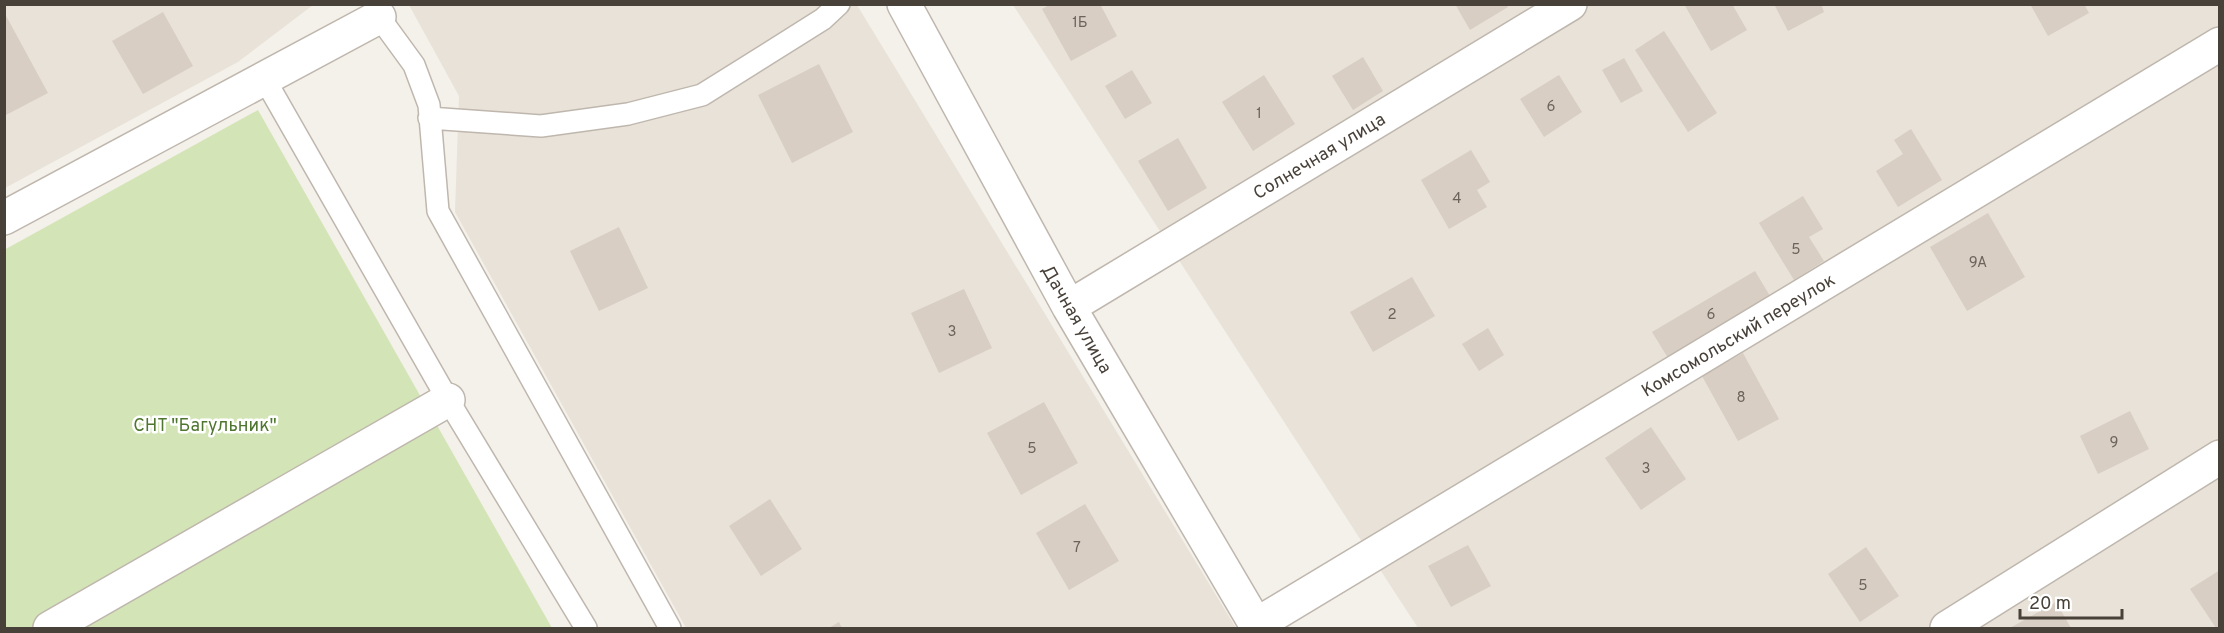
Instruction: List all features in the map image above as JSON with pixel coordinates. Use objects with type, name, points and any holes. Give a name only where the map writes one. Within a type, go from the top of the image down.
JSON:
[{"type":"street","name":"Дачная улица","points":[[904,4],[1069,307],[1257,627]]},
{"type":"street","name":"Солнечная улица","points":[[1069,307],[1570,4]]},
{"type":"street","points":[[4,218],[264,78],[379,11]]},
{"type":"street","name":"Комсомольский переулок","points":[[1257,627],[2220,44]]},
{"type":"street","points":[[50,628],[448,400]]},
{"type":"street","points":[[1947,628],[2220,457]]},
{"type":"lane","points":[[429,118],[541,126],[628,114],[702,94],[823,19],[839,4]]},
{"type":"lane","points":[[379,11],[414,65],[429,105],[438,211],[670,628]]},
{"type":"lane","points":[[264,78],[448,400],[586,628]]},
{"type":"shaded area","points":[[5,5],[313,5],[238,62],[5,188]]},
{"type":"shaded area","points":[[409,5],[857,5],[1236,628],[686,628],[455,212],[459,96]]},
{"type":"shaded area","points":[[1013,5],[2219,5],[2219,628],[1418,628]]},
{"type":"green space","name":"СНТ \"Багульник\"","points":[[258,110],[552,628],[5,628],[4,250]]},
{"type":"building","points":[[1051,4],[1100,4],[1117,36],[1071,61],[1042,9]]},
{"type":"building","points":[[1455,4],[1507,4],[1508,7],[1470,30]]},
{"type":"building","points":[[1684,4],[1732,4],[1747,30],[1711,51]]},
{"type":"building","points":[[1774,4],[1821,4],[1824,12],[1788,31]]},
{"type":"building","points":[[2030,4],[2084,4],[2089,13],[2048,36]]},
{"type":"building","points":[[4,12],[48,93],[4,116]]},
{"type":"building","points":[[163,12],[193,66],[143,94],[112,41]]},
{"type":"building","points":[[1664,31],[1717,113],[1688,132],[1635,50]]},
{"type":"building","points":[[1363,57],[1383,91],[1353,110],[1332,76]]},
{"type":"building","points":[[1624,58],[1643,91],[1621,103],[1602,70]]},
{"type":"building","points":[[819,64],[853,132],[792,163],[758,95]]},
{"type":"building","points":[[1132,70],[1152,103],[1125,119],[1105,86]]},
{"type":"building","points":[[1264,75],[1295,124],[1253,151],[1222,102]]},
{"type":"building","points":[[1559,75],[1582,112],[1544,137],[1520,99]]},
{"type":"building","points":[[1911,129],[1942,180],[1898,207],[1876,171],[1903,154],[1894,140]]},
{"type":"building","points":[[1178,138],[1207,188],[1168,211],[1138,161]]},
{"type":"building","points":[[1471,150],[1490,182],[1477,190],[1487,207],[1449,229],[1421,180]]},
{"type":"building","points":[[1803,196],[1823,229],[1809,237],[1824,261],[1794,280],[1759,223]]},
{"type":"building","points":[[1988,213],[2025,277],[1967,311],[1930,247]]},
{"type":"building","points":[[619,227],[648,288],[599,311],[570,251]]},
{"type":"building","points":[[1755,271],[1770,296],[1668,358],[1652,332]]},
{"type":"building","points":[[1412,277],[1435,316],[1373,352],[1350,312]]},
{"type":"building","points":[[964,289],[992,348],[939,373],[911,313]]},
{"type":"building","points":[[1488,328],[1504,355],[1479,371],[1462,344]]},
{"type":"building","points":[[1743,353],[1779,419],[1738,441],[1702,376]]},
{"type":"building","points":[[1044,402],[1078,463],[1021,495],[987,433]]},
{"type":"building","points":[[2130,411],[2149,449],[2098,474],[2080,436]]},
{"type":"building","points":[[1651,427],[1686,479],[1641,510],[1605,458]]},
{"type":"building","points":[[770,499],[802,549],[761,576],[729,526]]},
{"type":"building","points":[[1085,504],[1119,561],[1069,590],[1036,533]]},
{"type":"building","points":[[1468,545],[1491,586],[1451,607],[1428,566]]},
{"type":"building","points":[[1866,547],[1899,596],[1860,622],[1828,574]]},
{"type":"building","points":[[2220,570],[2220,628],[2216,628],[2190,589]]},
{"type":"building","points":[[2056,602],[2071,628],[2010,628]]},
{"type":"building","points":[[839,622],[842,628],[829,628]]}]
